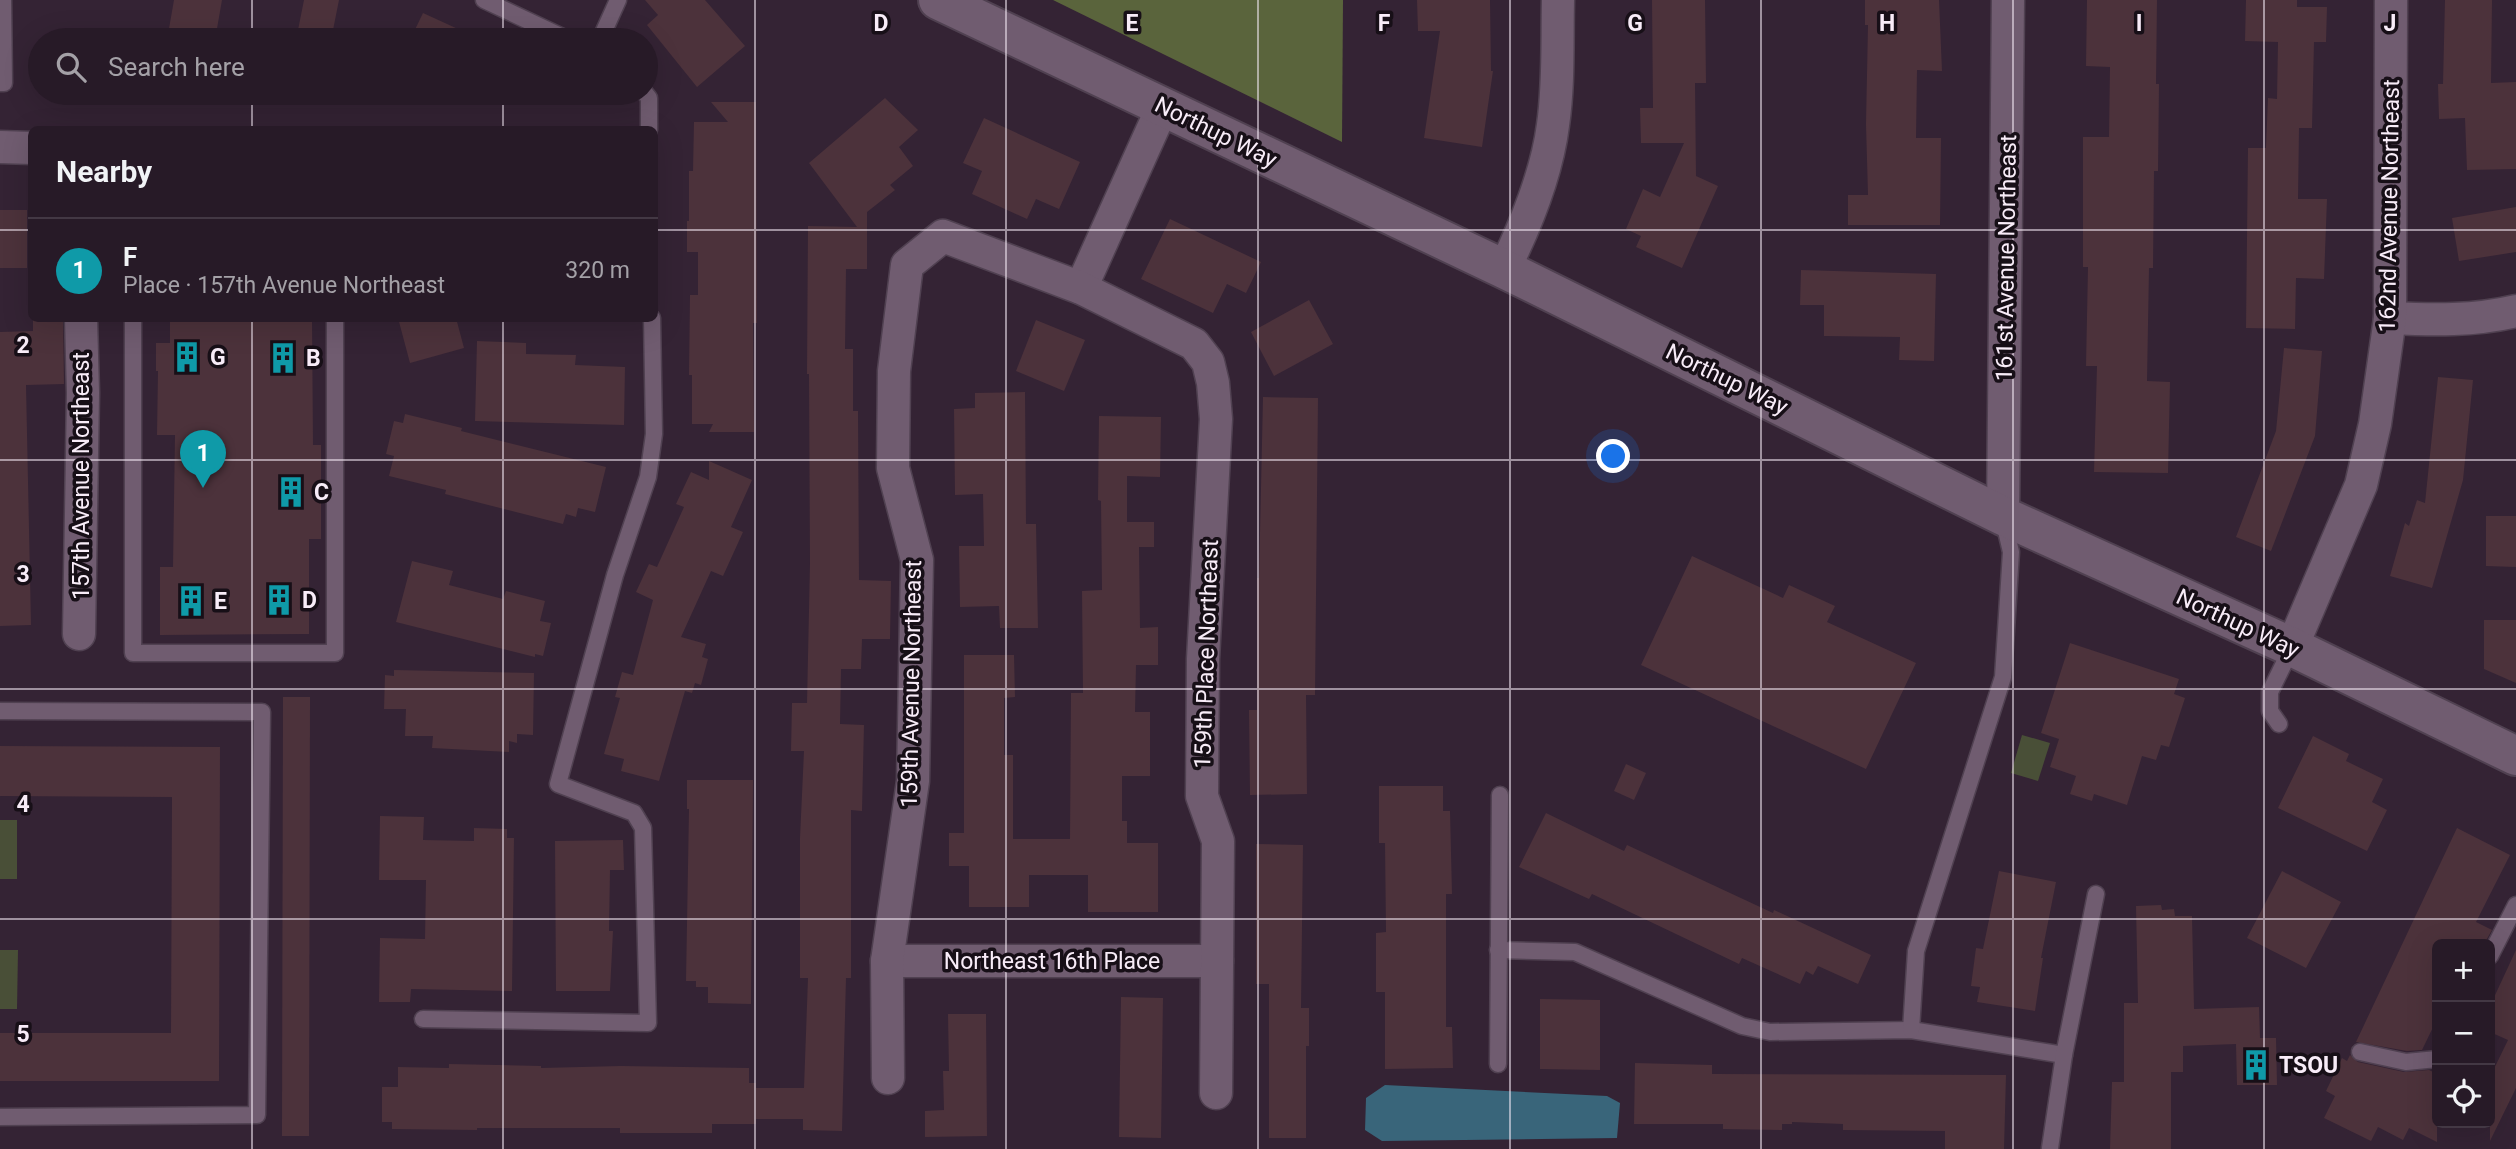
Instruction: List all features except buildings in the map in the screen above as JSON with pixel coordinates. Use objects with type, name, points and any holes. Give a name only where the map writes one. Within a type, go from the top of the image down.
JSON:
[{"type":"street","name":"Northup Way","points":[[938,0],[1504,269],[2003,516],[2291,647],[2516,756]]},
{"type":"street","points":[[1504,269],[1517,242],[1543,168],[1553,128],[1557,91],[1558,0]]},
{"type":"street","name":"161st Avenue Northeast","points":[[2003,516],[2008,0]]},
{"type":"street","name":"162nd Avenue Northeast","points":[[2291,647],[2361,485],[2375,424],[2390,318],[2391,0]]},
{"type":"street","points":[[1081,288],[1163,106]]},
{"type":"street","points":[[0,147],[28,148]]},
{"type":"street","name":"159th Avenue Northeast","points":[[888,1078],[887,961],[913,781],[917,560],[893,468],[894,371],[907,265],[943,236],[1081,288]]},
{"type":"street","name":"159th Place Northeast","points":[[1081,288],[1194,344],[1208,362],[1213,383],[1216,419],[1203,659],[1202,796],[1218,841],[1216,1093]]},
{"type":"street","points":[[2390,318],[2486,318],[2516,311]]},
{"type":"street","name":"157th Avenue Northeast","points":[[79,634],[83,393],[81,322]]},
{"type":"street","name":"Northeast 16th Place","points":[[887,961],[1217,961]]},
{"type":"lane","points":[[0,83],[4,83],[4,0]]},
{"type":"lane","points":[[484,0],[544,28]]},
{"type":"lane","points":[[605,28],[618,0]]},
{"type":"lane","points":[[649,105],[649,126]]},
{"type":"lane","points":[[133,322],[133,653],[335,653],[335,322]]},
{"type":"lane","points":[[423,1019],[648,1023],[643,828],[634,813],[558,784],[615,575],[648,477],[654,434],[652,322]]},
{"type":"lane","points":[[1911,1030],[1916,951],[2003,677],[2011,552],[2003,516]]},
{"type":"lane","points":[[2279,723],[2270,711],[2270,692],[2291,647]]},
{"type":"lane","points":[[0,711],[262,712],[257,1115],[0,1117]]},
{"type":"lane","points":[[1498,1064],[1500,795]]},
{"type":"lane","points":[[2050,1148],[2064,1055],[2096,894]]},
{"type":"lane","points":[[2495,946],[2516,905]]},
{"type":"lane","points":[[1498,950],[1575,952],[1742,1026],[1770,1032],[1911,1030],[2064,1055]]},
{"type":"lane","points":[[2360,1052],[2406,1062],[2432,1059]]},
{"type":"green space","points":[[1053,0],[1343,0],[1342,142]]},
{"type":"green space","points":[[2022,735],[2050,743],[2038,781],[2011,773]]},
{"type":"green space","points":[[0,820],[17,820],[17,879],[0,879]]},
{"type":"green space","points":[[0,950],[18,950],[17,1009],[0,1009]]},
{"type":"water","points":[[1385,1085],[1607,1096],[1620,1103],[1617,1138],[1382,1141],[1365,1130],[1366,1098]]},
{"type":"place","name":"G","points":[[187,357]]},
{"type":"place","name":"B","points":[[283,358]]},
{"type":"place","name":"F","points":[[203,488]]},
{"type":"place","name":"C","points":[[291,492]]},
{"type":"place","name":"D","points":[[279,600]]},
{"type":"place","name":"E","points":[[191,601]]},
{"type":"place","name":"TSOU","points":[[2256,1065]]}]
